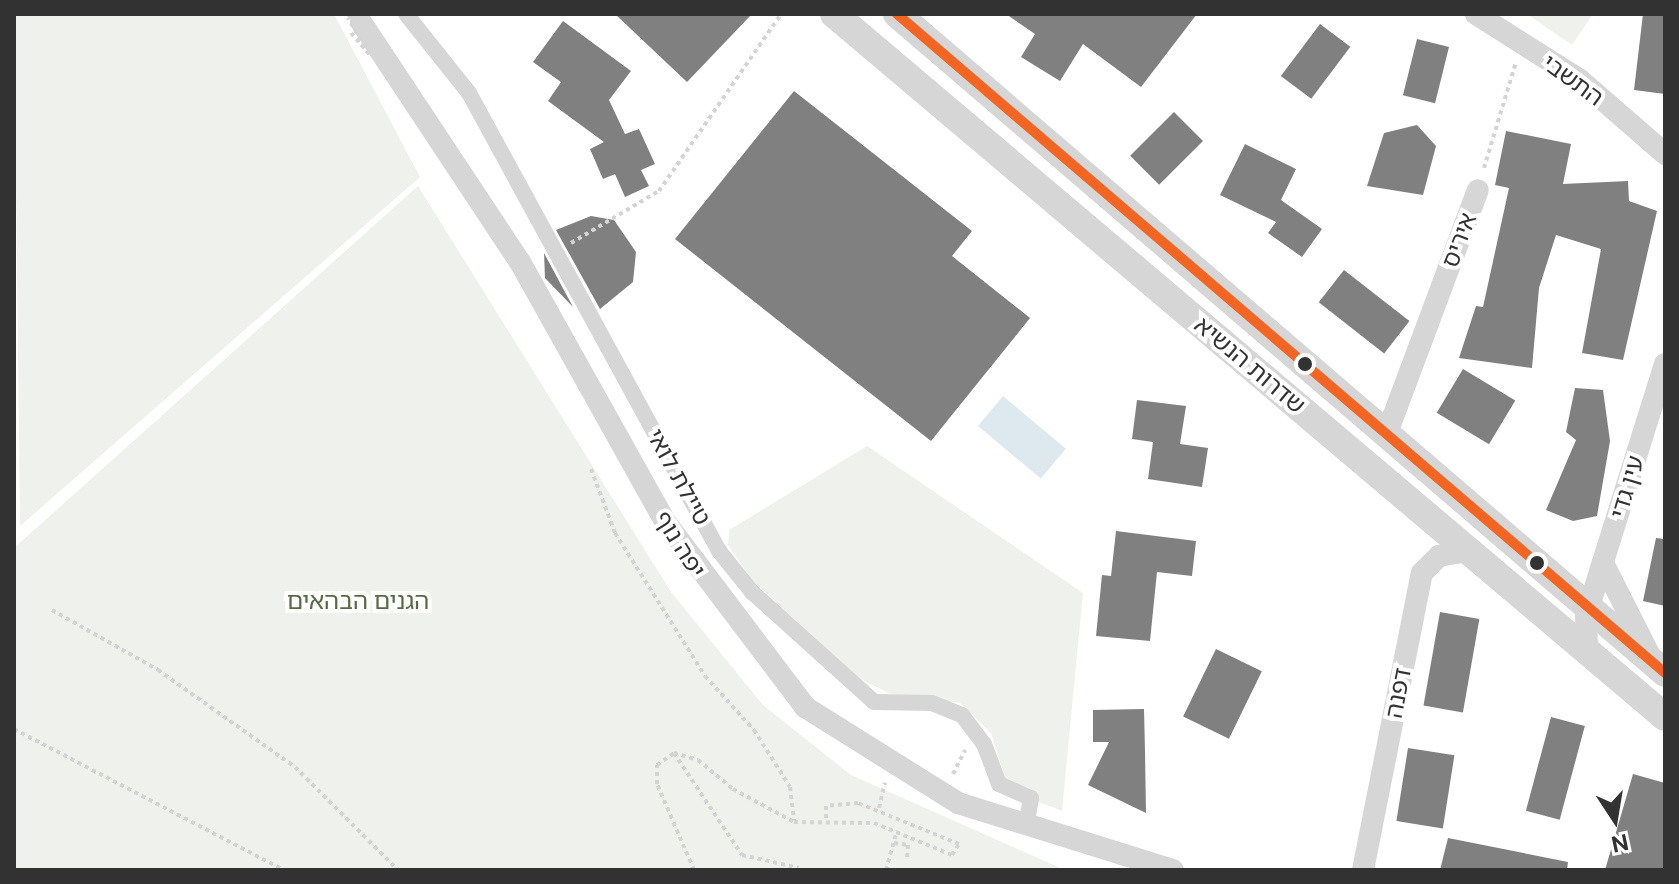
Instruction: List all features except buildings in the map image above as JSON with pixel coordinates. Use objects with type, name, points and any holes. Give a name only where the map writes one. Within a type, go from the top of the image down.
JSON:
[{"type":"street","name":"טיילת לואי","points":[[406,14],[469,93],[719,551],[752,592],[874,702],[932,703],[962,715],[984,744],[999,784],[1031,798],[1026,827]]},
{"type":"street","name":"שדרות הנשיא","points":[[834,14],[1587,645],[1665,717]]},
{"type":"street","name":"שדרות הנשיא","points":[[897,14],[1659,668]]},
{"type":"street","name":"התשבי","points":[[1476,14],[1580,80],[1665,154]]},
{"type":"street","name":"יפה נוף","points":[[356,23],[520,262],[707,586],[805,707],[943,794],[1026,827],[1173,870]]},
{"type":"street","name":"איריס","points":[[1387,433],[1478,190]]},
{"type":"street","name":"עין גדי","points":[[1587,645],[1589,605],[1665,364]]},
{"type":"street","name":"דפנה","points":[[1363,870],[1422,573],[1439,556],[1472,550]]},
{"type":"street","points":[[1603,563],[1659,668]]},
{"type":"path","points":[[555,251],[659,191],[781,14]]},
{"type":"path","points":[[348,18],[356,23],[369,54],[348,18]]},
{"type":"path","name":"איריס","points":[[1478,190],[1521,43]]},
{"type":"path","points":[[591,469],[615,533],[705,676],[754,730],[790,787],[794,822]]},
{"type":"path","points":[[52,610],[158,670],[295,767],[398,870]]},
{"type":"path","points":[[14,729],[284,870]]},
{"type":"path","points":[[943,794],[967,744]]},
{"type":"path","points":[[674,753],[698,760],[733,789],[794,822],[826,818],[897,829],[952,855],[959,844],[879,808],[826,806],[826,818]]},
{"type":"path","points":[[674,753],[742,855],[799,868]]},
{"type":"path","points":[[674,753],[657,765],[657,784],[694,870]]},
{"type":"path","points":[[879,808],[882,797]]},
{"type":"path","points":[[886,870],[897,829]]},
{"type":"path","points":[[894,843],[908,845],[907,859]]},
{"type":"green space","points":[[14,14],[334,14],[420,177],[20,526]]},
{"type":"green space","points":[[1527,14],[1593,14],[1572,45]]},
{"type":"green space","name":"הגנים הבהאים","points":[[418,186],[671,592],[763,705],[851,775],[1065,870],[14,870],[14,548]]},
{"type":"green space","points":[[867,446],[1083,593],[1062,811],[1009,790],[991,733],[960,703],[891,694],[858,678],[751,579],[728,545],[729,530]]},
{"type":"shaded area","points":[[1003,396],[1066,449],[1041,479],[978,426]]},
{"type":"transit line","points":[[897,14],[1665,673]]}]
